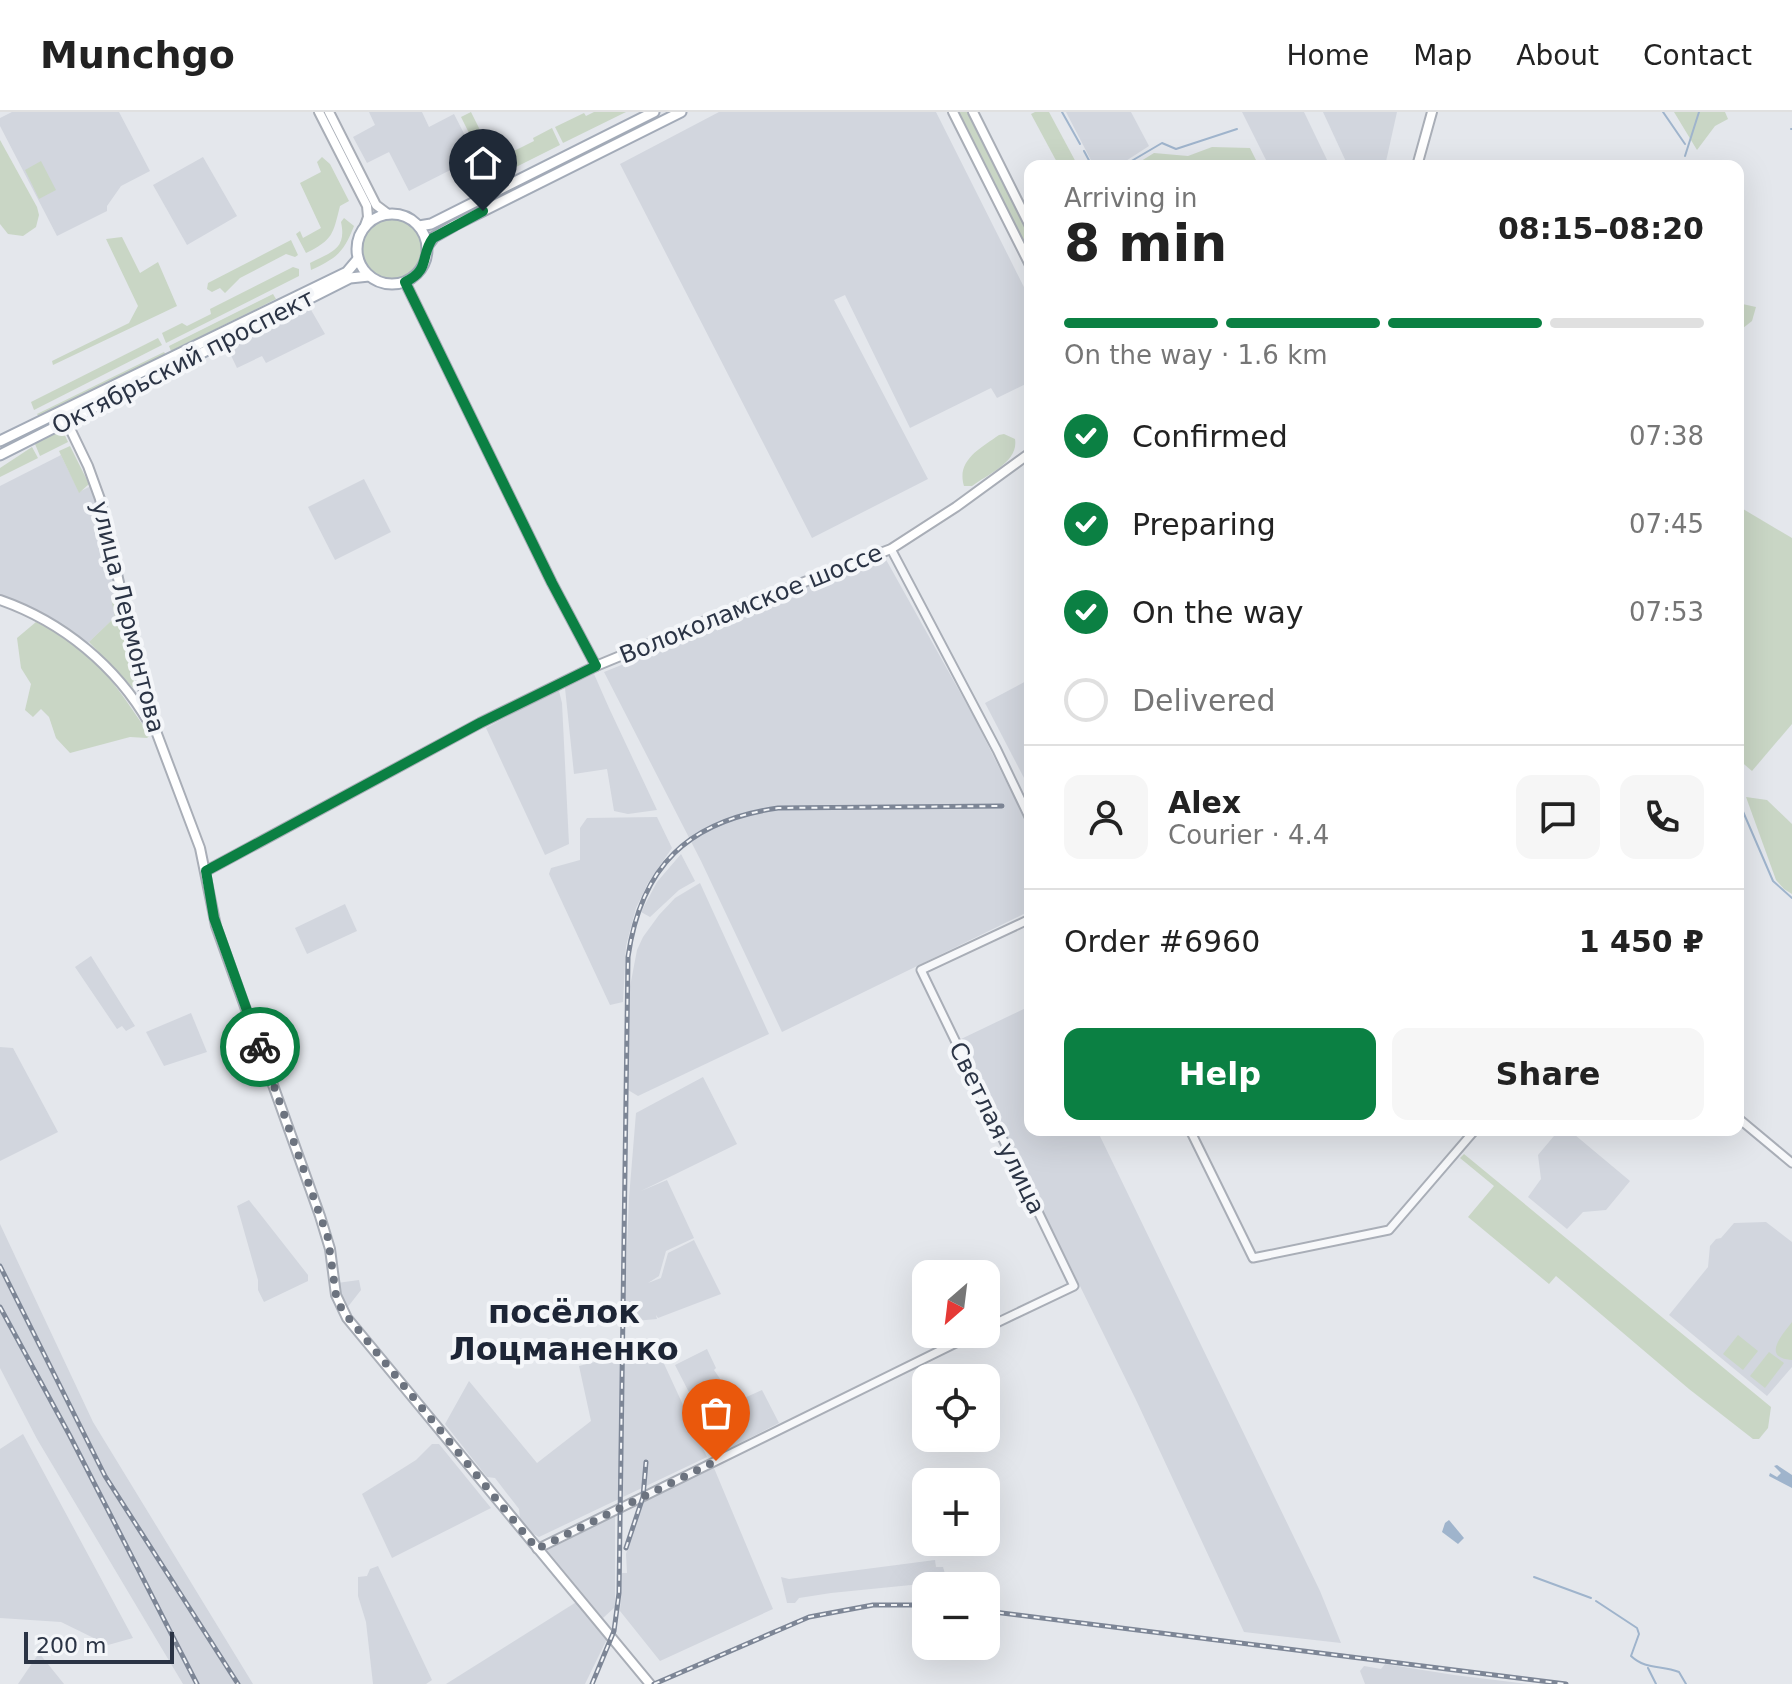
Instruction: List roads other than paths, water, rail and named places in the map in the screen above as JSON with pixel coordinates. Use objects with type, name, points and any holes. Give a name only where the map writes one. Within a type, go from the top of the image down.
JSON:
[{"type":"main road","points":[[319,112],[367,206],[368,217],[358,241],[358,259],[369,276],[384,284],[405,282],[422,269],[428,245],[419,226],[403,215],[380,210],[329,112]]},
{"type":"main road","points":[[419,226],[440,219],[654,112]]},
{"type":"main road","points":[[428,245],[436,235],[455,225],[681,112]]},
{"type":"main road","points":[[953,112],[1024,253]]},
{"type":"main road","points":[[973,112],[1024,214]]},
{"type":"main road","points":[[1419,160],[1432,112]]},
{"type":"main road","points":[[364,228],[388,214]]},
{"type":"main road","name":"Октябрьский проспект","points":[[0,455],[64,416],[347,272],[358,259]]},
{"type":"main road","name":"Октябрьский проспект","points":[[0,441],[64,416],[350,278],[369,276]]},
{"type":"main road","points":[[405,282],[552,583],[596,666]]},
{"type":"main road","name":"улица Лермонтова","points":[[64,416],[100,499],[141,682],[160,745],[200,848],[216,926],[328,1238],[338,1301],[345,1316],[650,1684]]},
{"type":"main road","name":"Волоколамское шоссе","points":[[206,871],[480,723],[596,666],[891,549],[1024,457]]},
{"type":"main road","points":[[0,600],[56,626],[93,655],[130,693],[160,745]]},
{"type":"street","points":[[891,549],[1024,806]]},
{"type":"street","name":"Светлая улица","points":[[1000,1321],[1074,1286],[921,970],[1024,922]]},
{"type":"street","points":[[1744,1123],[1792,1163]]},
{"type":"street","points":[[1193,1136],[1253,1258],[1382,1233],[1398,1222],[1470,1136]]},
{"type":"street","points":[[537,1549],[946,1348]]},
{"type":"water","points":[[1774,1466],[1792,1475],[1792,1488],[1769,1476],[1770,1473],[1777,1477],[1781,1473]]},
{"type":"water","points":[[1449,1520],[1464,1538],[1458,1544],[1442,1532]]},
{"type":"waterway","points":[[1062,112],[1080,144]]},
{"type":"waterway","points":[[1663,112],[1685,144]]},
{"type":"waterway","points":[[1685,156],[1699,112]]},
{"type":"waterway","points":[[1133,160],[1162,143],[1176,149],[1237,129]]},
{"type":"waterway","points":[[1084,151],[1089,160]]},
{"type":"waterway","points":[[1744,814],[1773,881],[1792,898]]},
{"type":"waterway","points":[[1534,1577],[1591,1598]]},
{"type":"waterway","points":[[1596,1601],[1637,1628],[1639,1634],[1631,1656],[1648,1665],[1679,1672],[1686,1684]]},
{"type":"waterway","points":[[1648,1668],[1656,1684]]},
{"type":"railway","points":[[592,1684],[614,1631],[619,1593],[628,957],[634,925],[644,897],[657,873],[674,853],[694,837],[746,814],[778,808],[1002,806]]},
{"type":"railway","points":[[0,1266],[105,1476],[238,1684]]},
{"type":"railway","points":[[0,1307],[197,1684]]},
{"type":"railway","points":[[626,1548],[643,1497],[646,1462]]},
{"type":"railway","points":[[654,1684],[809,1617],[873,1605],[912,1605]]},
{"type":"railway","points":[[1000,1613],[1566,1684]]},
{"type":"district","name":"посёлок Лоцманенко","points":[[564,1330]]}]
